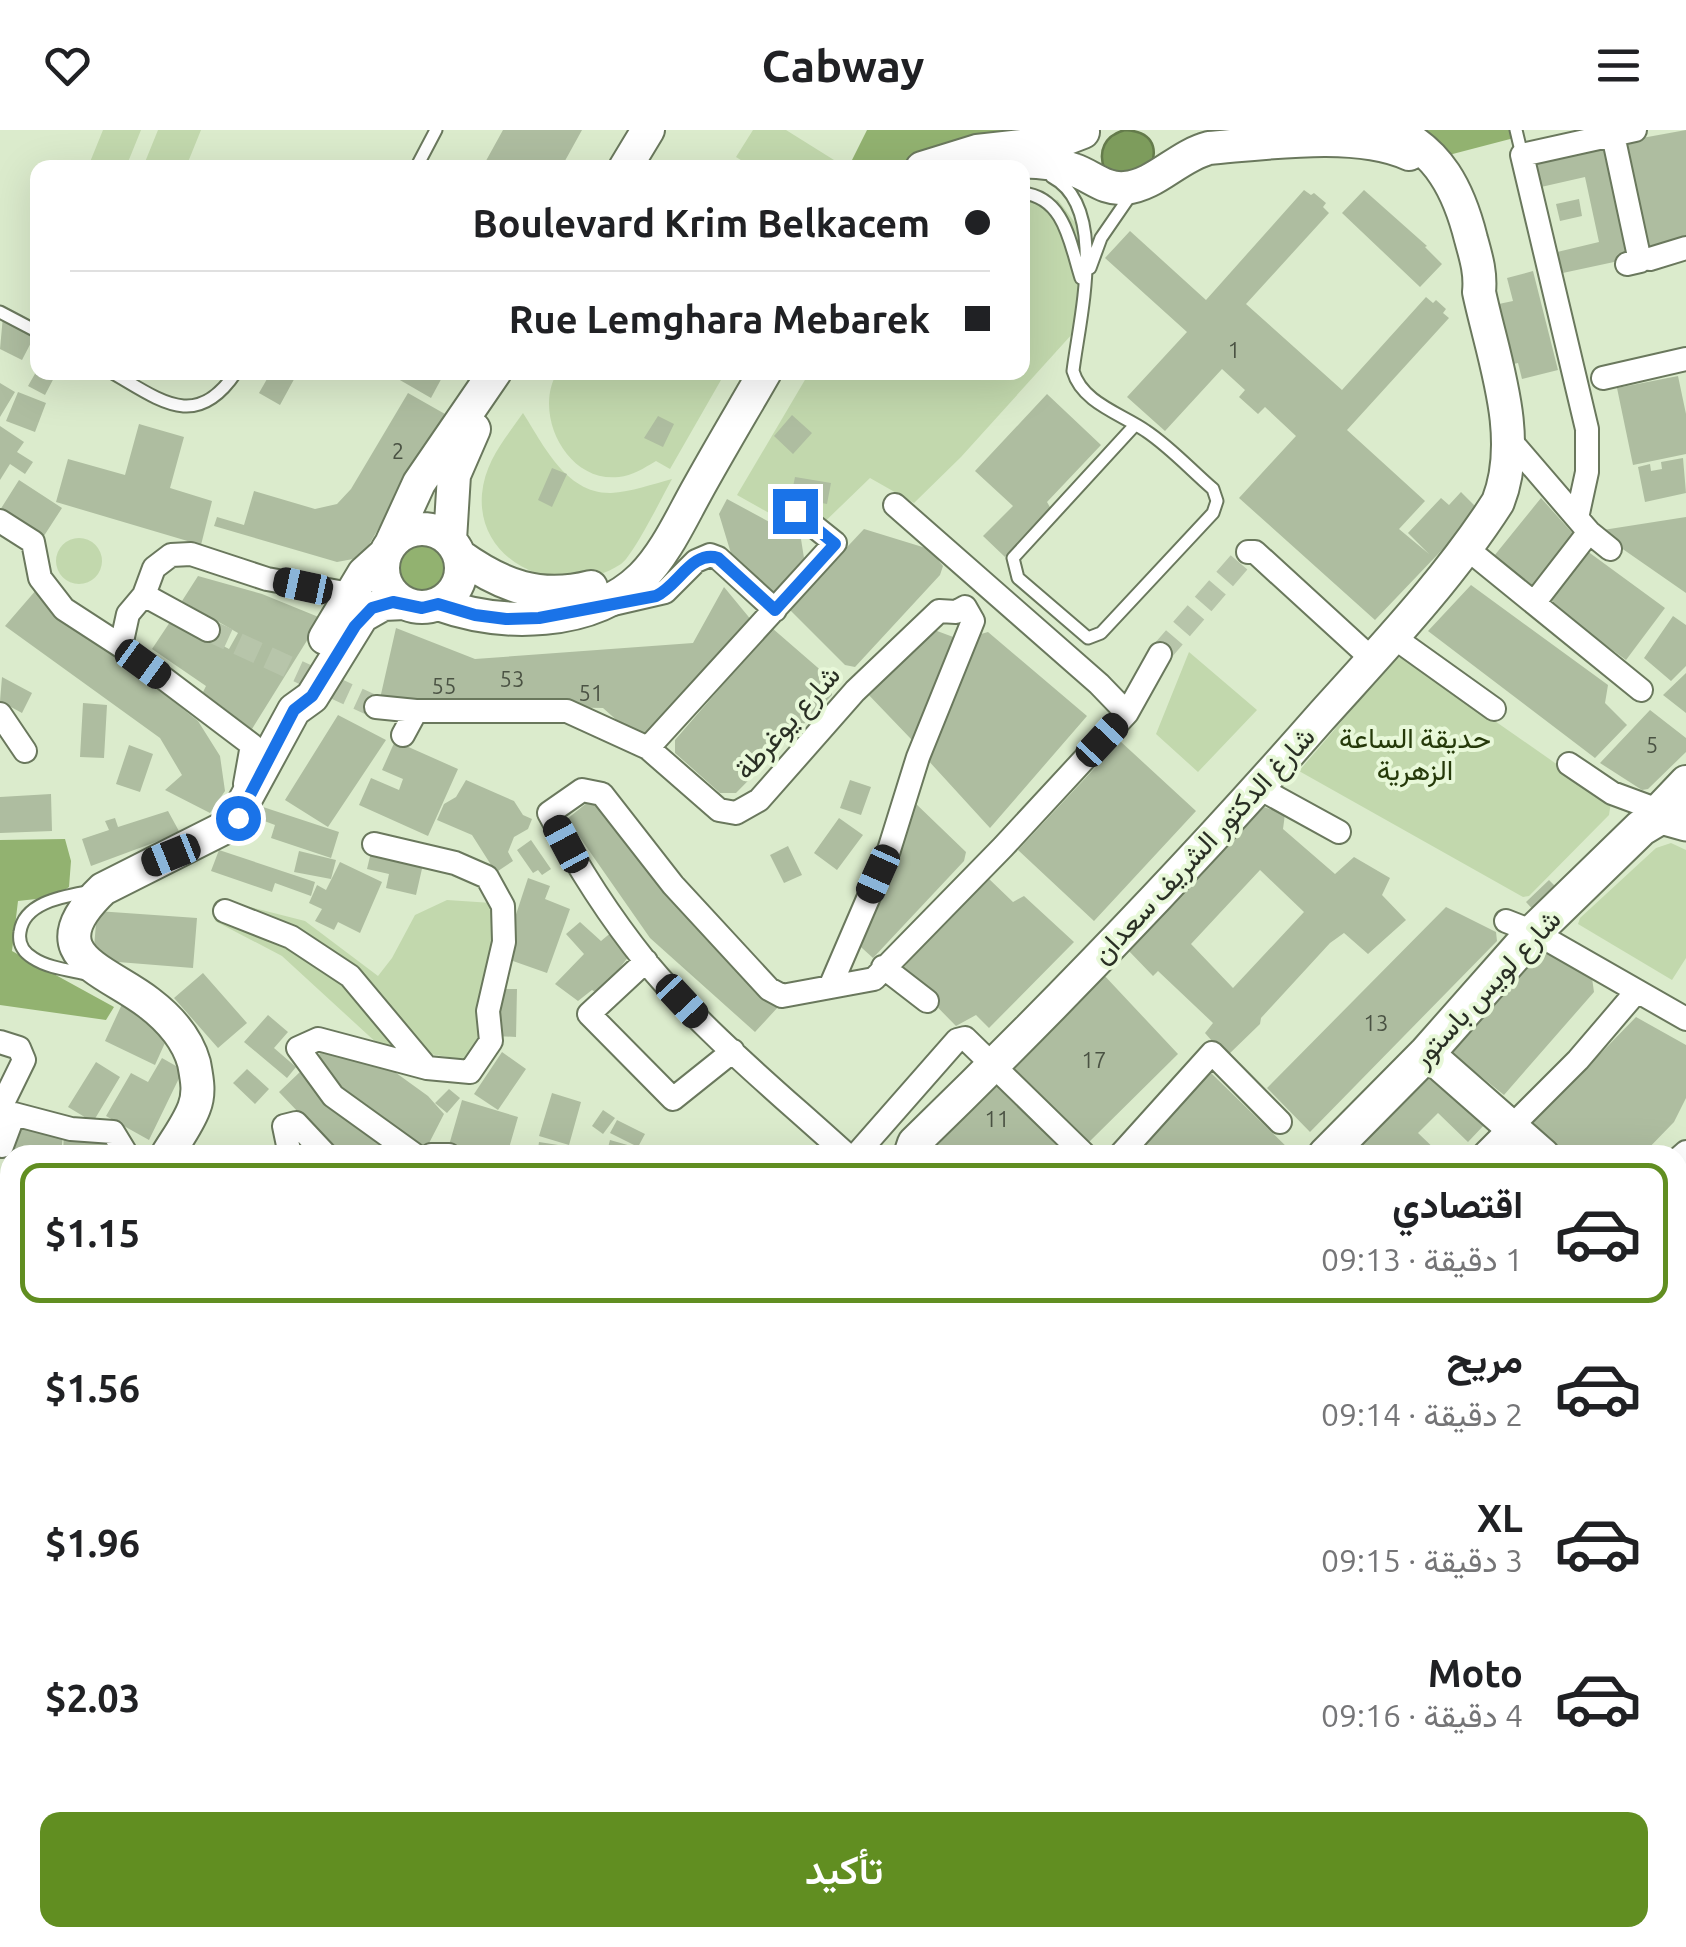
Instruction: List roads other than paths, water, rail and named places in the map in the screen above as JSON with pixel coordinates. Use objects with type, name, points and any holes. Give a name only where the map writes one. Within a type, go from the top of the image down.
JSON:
[{"type":"main road","points":[[630,160],[648,130]]},
{"type":"main road","points":[[1391,130],[1424,150],[1454,186],[1480,274],[1479,292]]},
{"type":"main road","points":[[948,160],[977,151],[1036,146],[1077,133],[1088,176]]},
{"type":"main road","points":[[1030,163],[1071,168],[1106,186],[1138,186],[1189,154],[1208,148],[1354,136],[1390,144],[1418,163],[1438,189],[1453,223],[1468,278],[1479,292]]},
{"type":"main road","name":"شارغ الدكتور الشريف سعدان","points":[[914,1145],[1258,788],[1403,624],[1498,502],[1506,483],[1509,439],[1479,292]]},
{"type":"main road","points":[[405,603],[386,582],[388,549],[419,482],[489,380]]},
{"type":"main road","points":[[294,710],[312,696],[362,616],[383,604],[405,603],[422,608],[438,604],[456,590],[462,568],[455,548],[452,489],[458,463],[499,380]]},
{"type":"main road","points":[[173,1145],[194,1108],[198,1084],[190,1047],[173,1024],[147,1001],[84,961],[75,948],[77,926],[87,905],[103,889],[226,830],[238,818],[294,710],[296,688],[350,594],[364,573],[409,531],[420,528],[441,533],[503,583],[530,591],[576,591],[614,577],[641,550],[760,380]]},
{"type":"main road","points":[[438,604],[475,615],[539,618],[590,608],[628,588],[655,561],[760,380]]},
{"type":"main road","points":[[1664,818],[1686,782]]},
{"type":"main road","name":"شارع لويس باستور","points":[[1336,1145],[1427,1053],[1520,926],[1664,818]]},
{"type":"main road","points":[[1427,1053],[1531,1145]]},
{"type":"street","points":[[1534,603],[1583,525],[1587,429],[1522,154],[1624,132],[1639,261],[1686,248]]},
{"type":"street","points":[[1603,378],[1686,359]]},
{"type":"street","points":[[1509,439],[1583,525],[1610,549]]},
{"type":"street","points":[[895,506],[1127,713]]},
{"type":"street","points":[[648,748],[835,544],[795,511]]},
{"type":"street","points":[[0,521],[33,542],[40,578],[64,609],[121,646],[252,745],[238,818]]},
{"type":"street","points":[[1465,547],[1640,690]]},
{"type":"street","points":[[1248,552],[1255,552],[1372,660]]},
{"type":"street","points":[[121,646],[128,614],[144,596],[154,568],[171,555],[191,554],[267,579],[350,594]]},
{"type":"street","points":[[590,608],[656,596],[696,561],[710,556],[718,558],[775,610]]},
{"type":"street","points":[[144,596],[208,630]]},
{"type":"street","name":"شارع يوغرطة","points":[[376,707],[416,711],[567,711],[648,748],[719,810],[736,814],[759,800],[912,633],[939,611],[956,612],[964,607],[973,621],[918,757],[889,850],[830,987]]},
{"type":"street","points":[[1403,624],[1399,641],[1494,708]]},
{"type":"street","points":[[836,1145],[732,1050],[646,961],[591,883],[549,812],[582,790],[602,794],[673,886],[768,989],[782,996],[830,987],[878,973],[1003,847],[1127,713],[1160,654]]},
{"type":"street","points":[[404,736],[416,711]]},
{"type":"street","points":[[0,714],[25,751],[8,746],[0,749]]},
{"type":"street","points":[[1569,764],[1612,793],[1664,818]]},
{"type":"street","points":[[1258,788],[1340,832]]},
{"type":"street","points":[[374,844],[455,863],[486,876],[504,906],[504,942],[488,1011],[492,1041],[470,1072],[427,1068],[318,1039],[298,1048],[333,1096],[401,1145]]},
{"type":"street","points":[[226,911],[291,937],[350,976],[427,1068]]},
{"type":"street","points":[[1520,926],[1686,1019]]},
{"type":"street","points":[[646,961],[589,1014],[673,1099],[732,1050]]},
{"type":"street","points":[[878,973],[926,1001]]},
{"type":"street","points":[[1493,1145],[1578,1060],[1637,991]]},
{"type":"street","points":[[865,1145],[957,1040],[965,1038],[1075,1145]]},
{"type":"street","points":[[0,1042],[19,1048],[24,1060],[0,1109]]},
{"type":"street","points":[[1129,1145],[1212,1053],[1280,1122]]},
{"type":"street","points":[[1,1141],[14,1114],[71,1129],[113,1132],[120,1145]]},
{"type":"street","points":[[288,1145],[284,1126],[296,1124],[316,1145]]},
{"type":"lane","points":[[420,160],[436,130]]},
{"type":"lane","points":[[1516,130],[1522,154]]},
{"type":"lane","points":[[1030,175],[1051,177],[1073,195],[1086,235],[1076,380],[1113,413],[1136,425],[1148,432],[1213,489],[1216,507],[1101,634],[1088,638],[1018,578],[1013,558],[1136,425]]},
{"type":"lane","points":[[1084,286],[1101,238],[1138,186]]},
{"type":"lane","points":[[1030,195],[1046,200],[1062,220],[1084,286]]},
{"type":"lane","points":[[0,312],[30,328]]},
{"type":"lane","points":[[125,380],[165,402],[194,408],[220,396],[231,380]]},
{"type":"lane","points":[[103,889],[33,909],[20,928],[19,941],[23,951],[36,960],[106,978]]},
{"type":"tunnel","points":[[1160,654],[1248,552]]},
{"type":"tunnel","points":[[208,630],[376,707]]},
{"type":"park label","name":"حديقة الساعة الزهرية","points":[[1415,754]]}]
